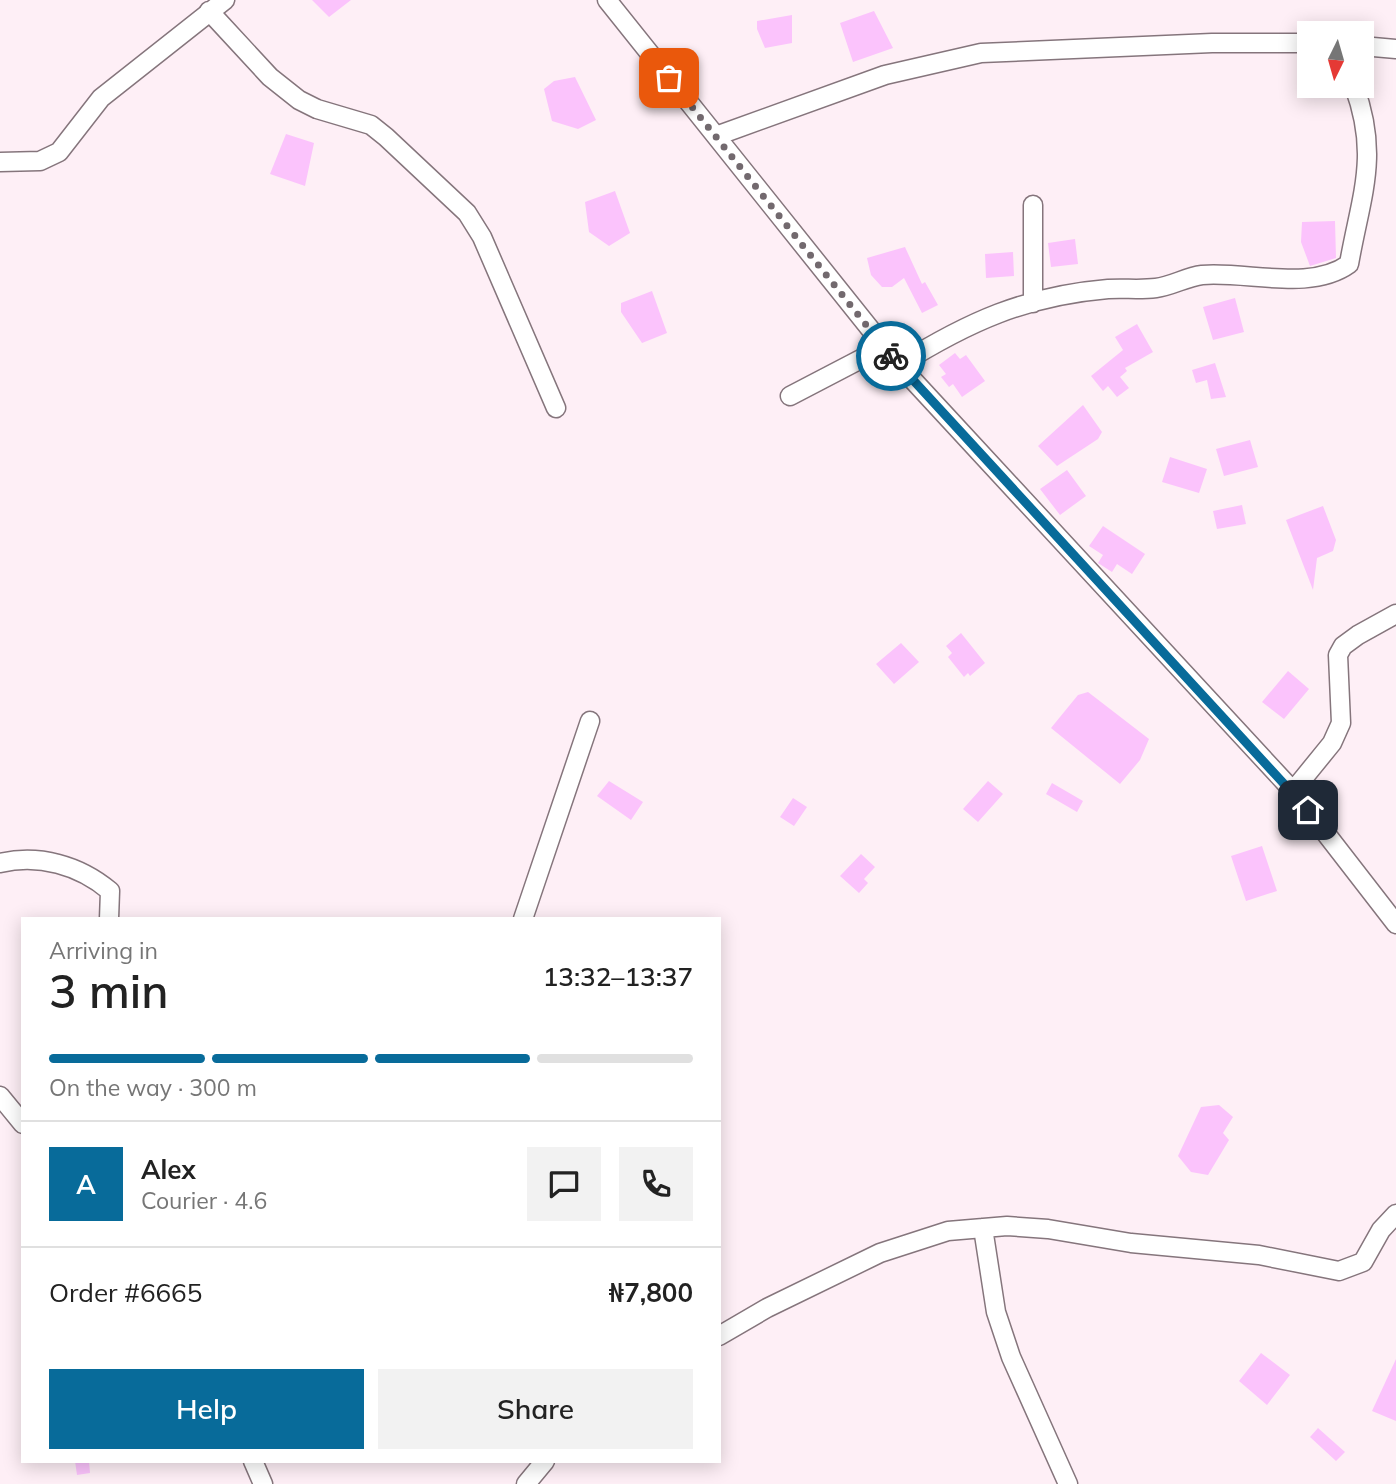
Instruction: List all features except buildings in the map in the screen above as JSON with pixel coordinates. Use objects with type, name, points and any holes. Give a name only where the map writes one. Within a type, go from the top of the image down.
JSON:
[{"type":"street","points":[[0,162],[40,161],[59,152],[101,98],[225,0]]},
{"type":"street","points":[[607,0],[898,365],[1293,791],[1396,924]]},
{"type":"street","points":[[209,11],[270,77],[299,100],[317,109],[371,125],[467,213],[482,237],[556,408]]},
{"type":"street","points":[[716,136],[885,75],[981,53],[1212,43],[1297,43]]},
{"type":"street","points":[[1374,47],[1396,49]]},
{"type":"street","points":[[898,365],[944,337],[998,311],[1033,303],[1106,289],[1157,288],[1200,275],[1314,278],[1338,272],[1349,264],[1369,155],[1364,112],[1359,98]]},
{"type":"street","points":[[1033,205],[1033,303]]},
{"type":"street","points":[[790,396],[884,347]]},
{"type":"street","points":[[1293,791],[1332,743],[1341,723],[1338,655],[1343,646],[1396,614]]},
{"type":"street","points":[[524,917],[590,720]]},
{"type":"street","points":[[0,863],[33,858],[56,863],[100,883],[110,891],[109,917]]},
{"type":"street","points":[[0,1096],[21,1122]]},
{"type":"street","points":[[721,1335],[767,1308],[880,1253],[947,1231],[1007,1226],[1048,1229],[1131,1243],[1259,1255],[1339,1270],[1363,1262],[1381,1230],[1396,1213]]},
{"type":"street","points":[[983,1228],[996,1312],[1011,1357],[1068,1484]]},
{"type":"street","points":[[254,1463],[263,1484]]},
{"type":"street","points":[[526,1484],[543,1463]]},
{"type":"way so far","points":[[669,78],[891,356]]},
{"type":"route","points":[[891,356],[1308,810]]}]
